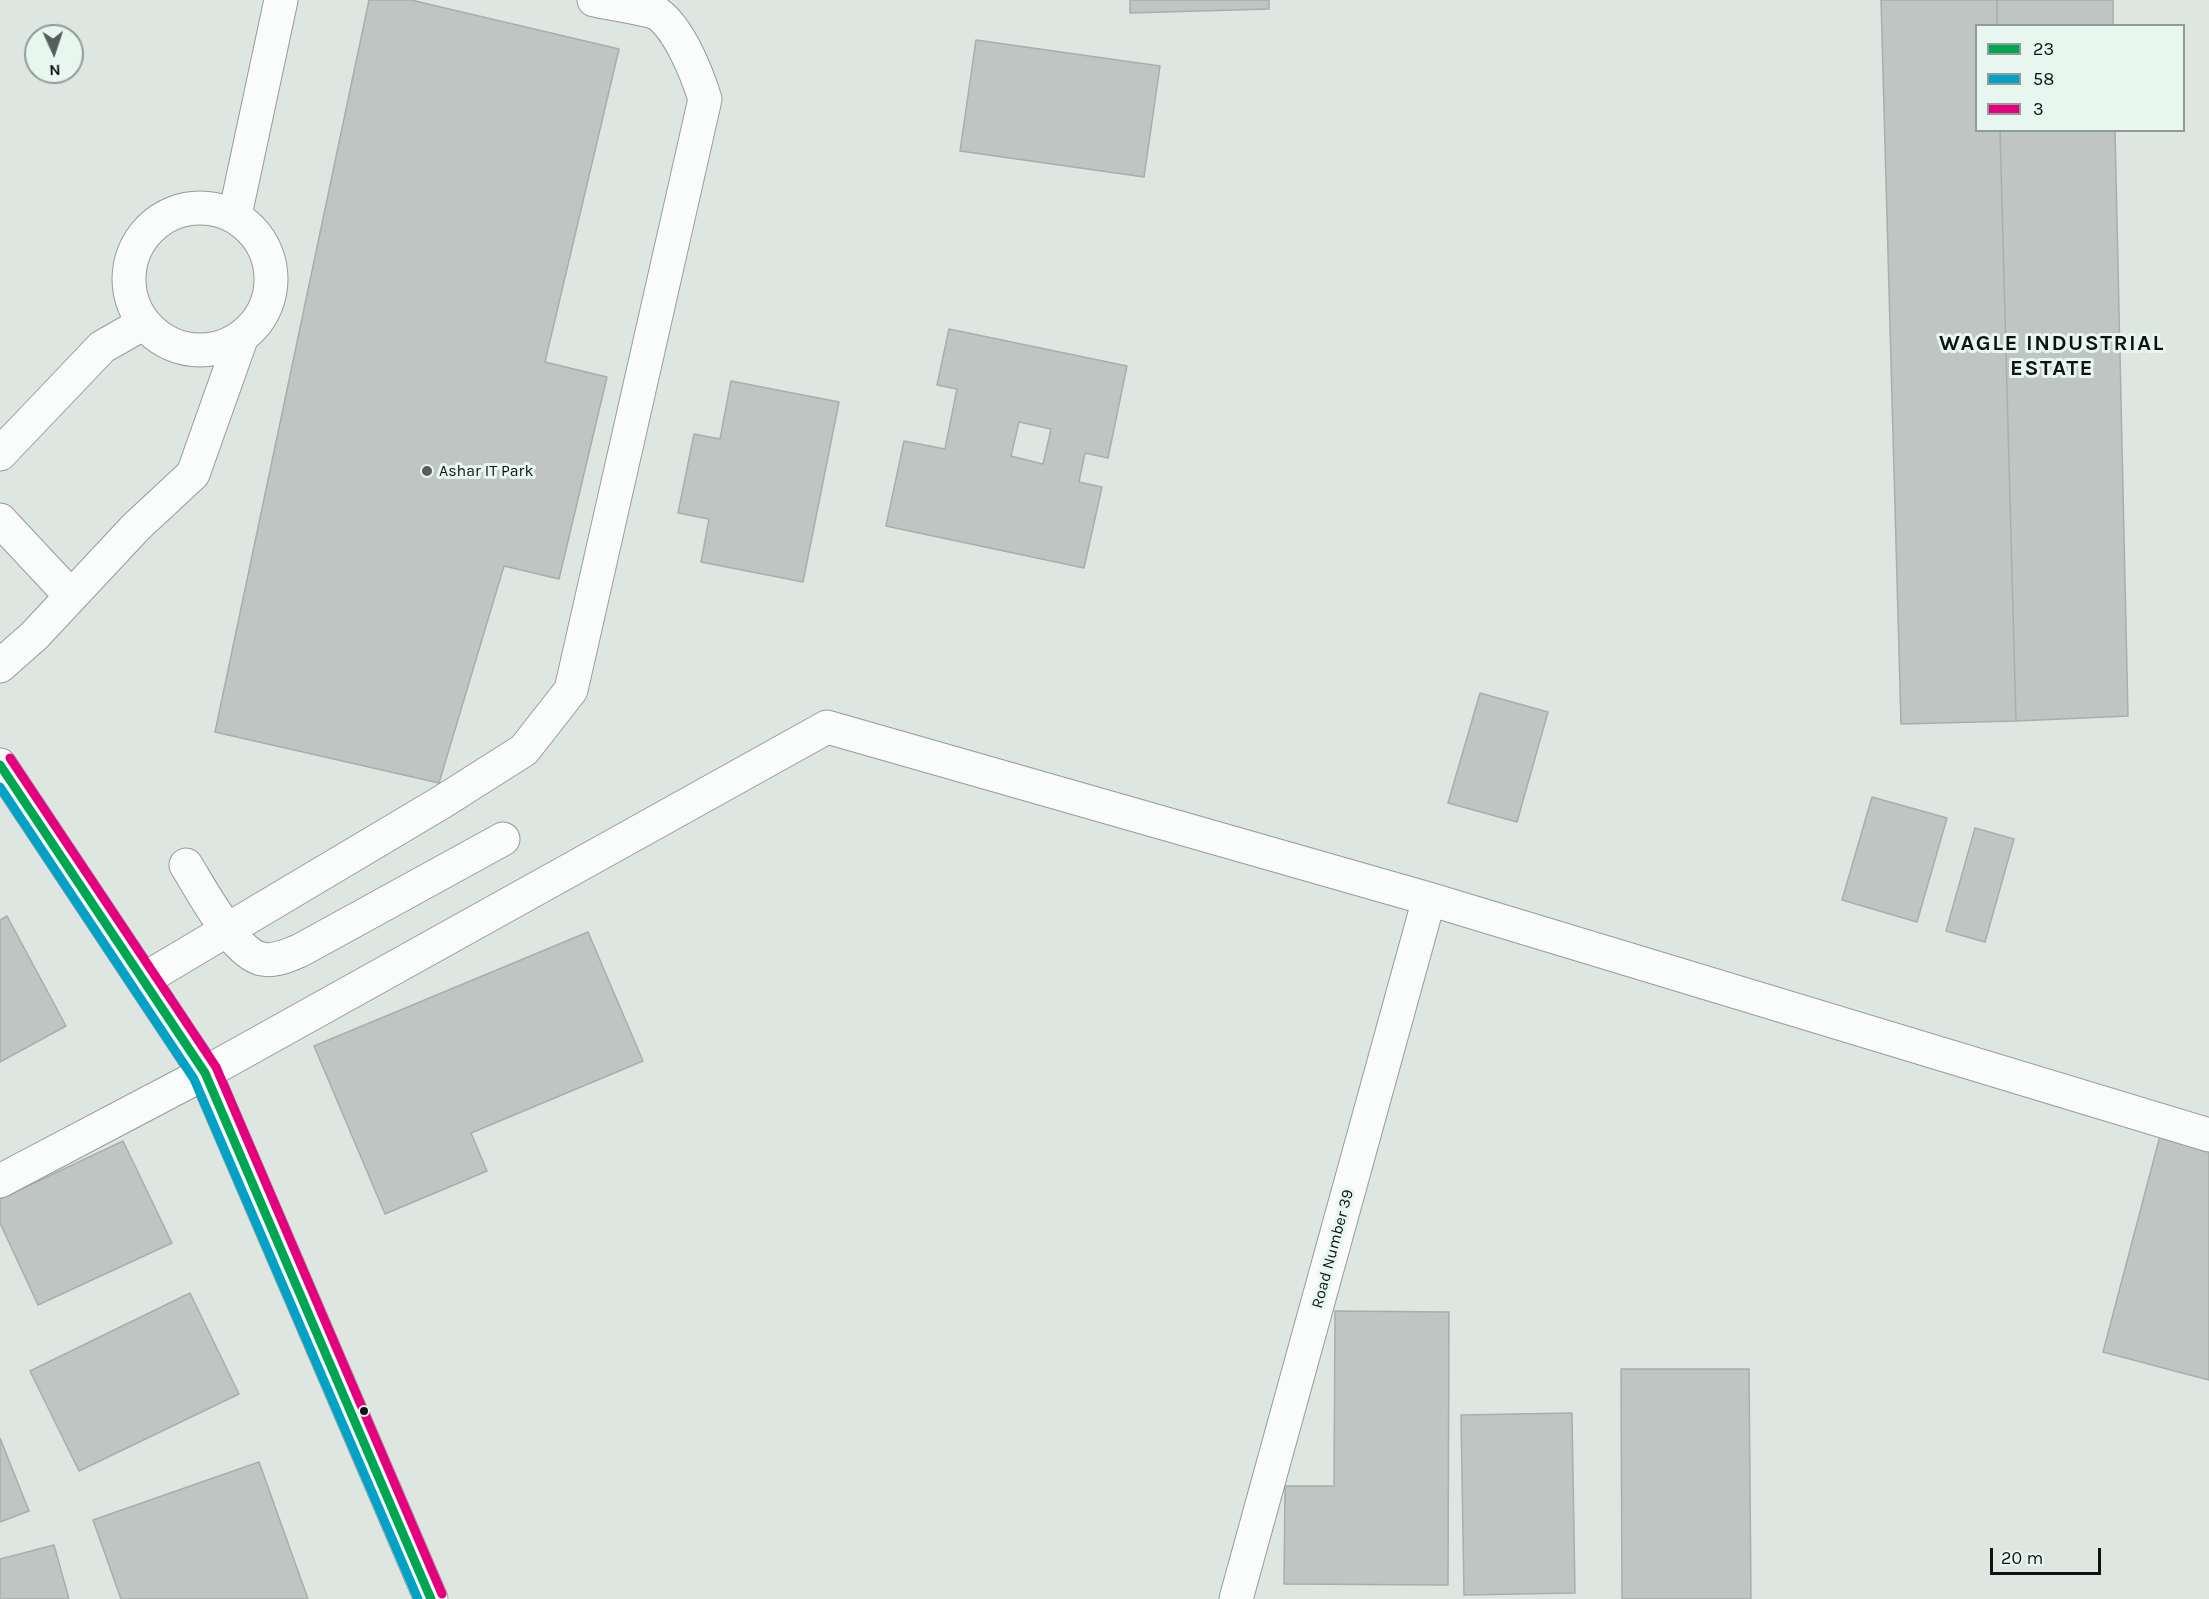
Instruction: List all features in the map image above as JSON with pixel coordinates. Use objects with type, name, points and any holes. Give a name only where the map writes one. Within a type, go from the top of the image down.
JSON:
[{"type":"street","points":[[235,216],[281,0]]},
{"type":"street","points":[[143,980],[442,802],[524,750],[571,690],[705,99],[696,68],[678,39],[657,14],[594,0]]},
{"type":"street","points":[[187,208],[212,208],[235,216],[255,231],[267,251],[273,276],[270,300],[259,322],[241,339],[221,348],[200,351],[179,347],[159,338],[144,323],[132,302],[128,278],[133,254],[145,232],[164,217],[187,208]]},
{"type":"street","points":[[0,454],[102,347],[144,323]]},
{"type":"street","points":[[0,666],[136,527],[193,474],[241,339]]},
{"type":"street","points":[[0,520],[71,596]]},
{"type":"street","points":[[0,1181],[205,1073],[827,727],[1430,899],[2209,1135]]},
{"type":"street","points":[[0,765],[205,1073],[431,1599]]},
{"type":"street","points":[[186,865],[227,930],[261,959],[280,958],[503,839]]},
{"type":"street","name":"Road Number 39","points":[[1236,1599],[1430,899]]},
{"type":"building","name":"Ashar IT Park","points":[[369,0],[411,0],[619,49],[545,362],[607,377],[559,579],[504,566],[439,783],[215,732]]},
{"type":"building","points":[[1130,0],[1269,0],[1269,9],[1130,13]]},
{"type":"building","points":[[1881,0],[1997,0],[1997,24],[1975,24],[1975,132],[2000,132],[2016,721],[1901,724]]},
{"type":"building","points":[[1997,0],[2113,0],[2113,24],[1997,24]]},
{"type":"building","points":[[976,40],[1160,66],[1144,177],[960,151]]},
{"type":"building","points":[[2000,132],[2115,132],[2128,716],[2016,721]]},
{"type":"building","points":[[949,329],[1127,366],[1108,458],[1085,453],[1079,482],[1102,487],[1084,568],[886,526],[904,441],[945,449],[957,389],[937,385]],"holes":[[[1019,422],[1051,429],[1043,464],[1011,456]]]},
{"type":"building","points":[[731,381],[839,402],[803,582],[701,562],[709,519],[678,513],[694,434],[720,439]]},
{"type":"building","points":[[1480,693],[1548,712],[1517,822],[1448,803]]},
{"type":"building","points":[[1872,797],[1947,818],[1917,922],[1842,900]]},
{"type":"building","points":[[1975,828],[2014,839],[1985,942],[1946,931]]},
{"type":"building","points":[[7,916],[66,1026],[0,1062],[0,920]]},
{"type":"building","points":[[588,932],[643,1061],[471,1133],[487,1171],[385,1214],[314,1046]]},
{"type":"building","points":[[2160,1136],[2209,1148],[2209,1380],[2103,1352]]},
{"type":"building","points":[[123,1141],[172,1243],[38,1305],[0,1223],[0,1199]]},
{"type":"building","points":[[190,1293],[239,1394],[79,1471],[30,1371]]},
{"type":"building","points":[[1335,1311],[1449,1312],[1448,1585],[1284,1584],[1285,1486],[1334,1486]]},
{"type":"building","points":[[1621,1369],[1749,1369],[1751,1599],[1622,1599]]},
{"type":"building","points":[[1572,1413],[1575,1593],[1464,1595],[1461,1415]]},
{"type":"building","points":[[0,1438],[29,1511],[0,1522]]},
{"type":"building","points":[[259,1462],[308,1599],[121,1599],[93,1520]]},
{"type":"building","points":[[54,1545],[69,1599],[0,1599],[0,1559]]},
{"type":"transit line","name":"3","points":[[10,758],[216,1067],[442,1594]]},
{"type":"transit line","name":"23","points":[[0,765],[205,1073],[431,1599]]},
{"type":"transit line","name":"58","points":[[0,787],[194,1079],[418,1599]]},
{"type":"place","name":"Ashar IT Park","points":[[427,471]]},
{"type":"district","name":"WAGLE INDUSTRIAL ESTATE","points":[[2052,356]]}]
